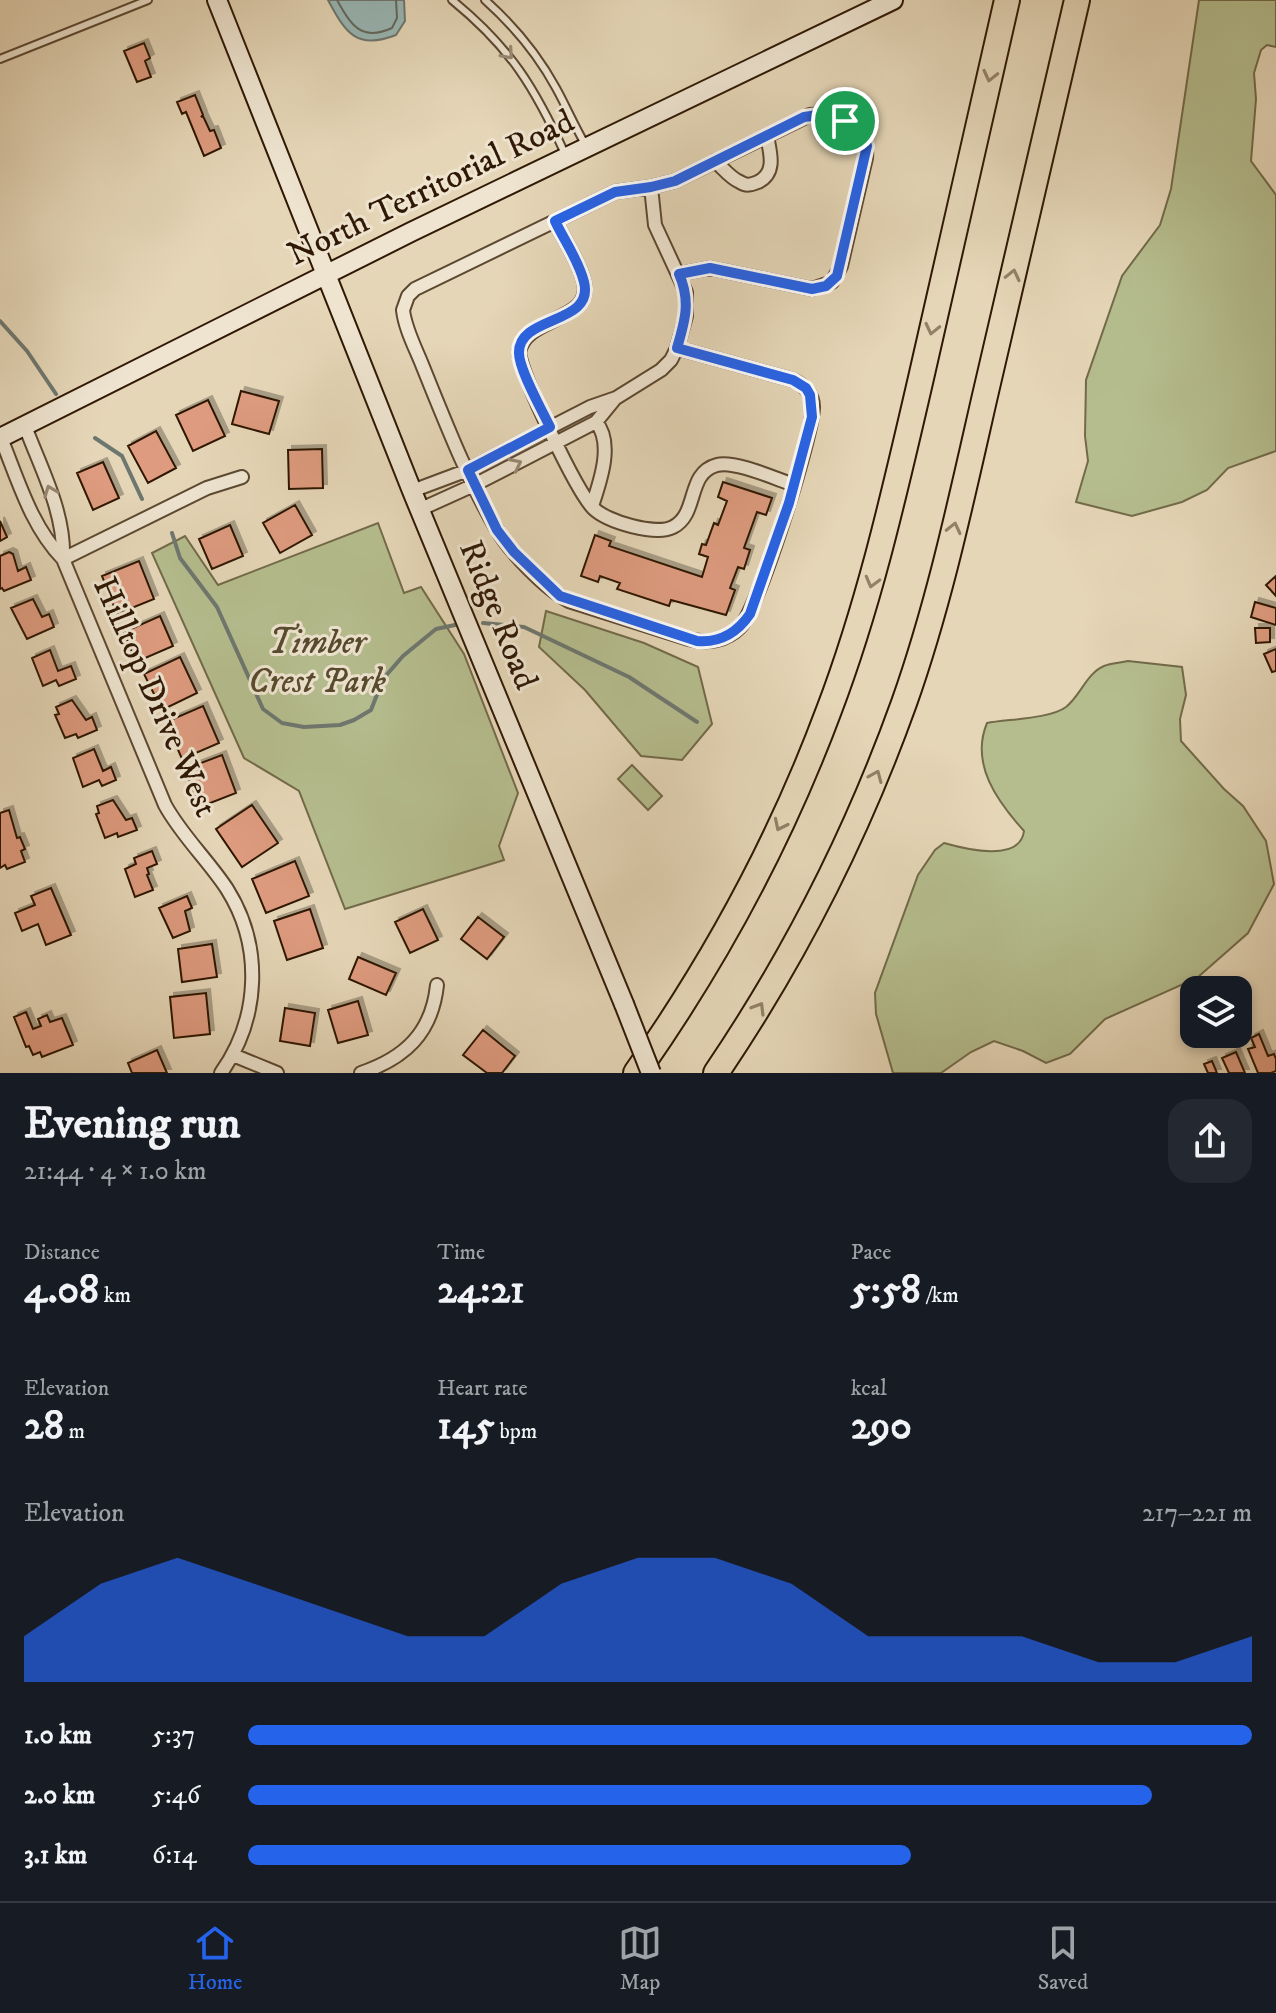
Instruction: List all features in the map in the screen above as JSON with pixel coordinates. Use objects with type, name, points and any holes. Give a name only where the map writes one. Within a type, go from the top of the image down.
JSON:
[{"type":"highway","points":[[636,1073],[706,965],[761,866],[811,756],[850,652],[886,529],[1007,0]]},
{"type":"highway","points":[[716,1073],[778,975],[836,866],[878,771],[904,701],[945,567],[1077,0]]},
{"type":"street","name":"Ridge Road","points":[[217,0],[412,491],[651,1073]]},
{"type":"street","name":"North Territorial Road","points":[[0,438],[566,157],[893,0]]},
{"type":"street","points":[[677,348],[793,380],[806,388],[813,402],[794,485],[750,614],[743,625],[731,634],[704,642],[560,596],[514,552],[497,530],[474,485],[404,318],[404,303],[415,289],[615,192],[675,181],[804,117],[818,115],[852,124],[864,136],[866,158],[837,276],[826,286],[812,289],[710,268],[679,274]]},
{"type":"street","points":[[715,161],[743,185],[753,185],[764,179],[770,170],[772,158],[767,136]]},
{"type":"street","points":[[412,491],[468,470],[590,407],[616,398],[661,370],[671,360],[687,306],[686,292],[655,225],[651,187]]},
{"type":"street","points":[[555,221],[583,278],[583,299],[571,312],[529,333],[523,339],[519,353],[557,443],[592,506],[609,518],[657,531],[671,529],[679,523],[699,478],[715,465],[729,464],[794,485]]},
{"type":"street","points":[[421,509],[596,422],[616,398]]},
{"type":"street","points":[[592,506],[600,484],[605,439],[596,422]]},
{"type":"street","name":"Hilltop Drive West","points":[[25,426],[64,535],[63,559]]},
{"type":"street","name":"Hilltop Drive West","points":[[0,438],[37,524],[47,543],[63,559],[165,805],[183,835],[227,889],[244,923],[252,956],[252,991],[246,1024],[233,1055],[221,1073]]},
{"type":"street","points":[[63,559],[207,488],[242,477]]},
{"type":"street","points":[[361,1073],[396,1056],[419,1037],[435,1006],[437,985]]},
{"type":"street","points":[[233,1055],[277,1073]]},
{"type":"lane","points":[[0,59],[148,0]]},
{"type":"lane","points":[[452,0],[485,28],[520,68],[566,157]]},
{"type":"lane","points":[[485,0],[531,50],[556,87],[587,147]]},
{"type":"green space","points":[[1199,0],[1276,0],[1276,47],[1267,45],[1261,50],[1254,73],[1256,99],[1251,161],[1276,195],[1276,451],[1228,468],[1207,490],[1182,502],[1132,516],[1076,502],[1088,461],[1086,380],[1122,276],[1160,225],[1171,189]]},
{"type":"green space","name":"Timber Crest Park","points":[[378,523],[404,593],[421,587],[464,654],[518,793],[499,846],[504,860],[345,909],[299,791],[244,758],[152,553],[185,536],[218,585]]},
{"type":"green space","points":[[546,611],[644,643],[698,667],[712,724],[682,760],[641,756],[585,690],[539,647]]},
{"type":"green space","points":[[1128,661],[1182,667],[1186,695],[1180,719],[1181,741],[1243,806],[1266,841],[1274,884],[1248,933],[1199,976],[1180,976],[1180,986],[1105,1019],[1070,1054],[1046,1063],[994,1041],[971,1052],[941,1073],[893,1073],[876,1014],[875,993],[918,875],[935,850],[944,843],[977,850],[1002,850],[1020,841],[1024,831],[1004,807],[984,767],[983,738],[987,723],[1059,711],[1071,702],[1098,669]]},
{"type":"green space","points":[[632,765],[662,796],[648,810],[618,779]]},
{"type":"water","points":[[328,0],[404,0],[405,21],[396,35],[371,41],[362,39],[347,30]]},
{"type":"building","points":[[144,43],[150,58],[145,61],[151,77],[137,82],[124,51]]},
{"type":"building","points":[[195,95],[203,115],[201,117],[210,131],[214,130],[221,148],[204,156],[186,112],[182,114],[177,102]]},
{"type":"building","points":[[241,391],[279,401],[269,434],[232,424]]},
{"type":"building","points":[[208,400],[225,436],[193,451],[176,415]]},
{"type":"building","points":[[156,431],[176,468],[148,483],[128,446]]},
{"type":"building","points":[[322,449],[323,488],[289,489],[288,450]]},
{"type":"building","points":[[103,462],[119,498],[93,510],[77,473]]},
{"type":"building","points":[[723,482],[772,498],[766,515],[757,512],[744,548],[750,550],[744,569],[738,567],[730,588],[735,590],[726,615],[671,600],[669,606],[617,589],[620,583],[600,576],[598,582],[581,576],[595,535],[611,541],[609,546],[702,577],[708,557],[699,554],[702,544],[706,545],[714,523],[718,525],[727,501],[718,497]]},
{"type":"building","points":[[295,505],[312,535],[280,553],[263,523]]},
{"type":"building","points":[[0,521],[7,537],[0,541]]},
{"type":"building","points":[[230,525],[243,556],[212,569],[199,539]]},
{"type":"building","points":[[9,552],[13,554],[18,571],[26,567],[31,580],[4,591],[0,589],[0,556]]},
{"type":"building","points":[[139,561],[154,599],[117,614],[102,576]]},
{"type":"building","points":[[1276,576],[1276,596],[1266,585]]},
{"type":"building","points":[[33,599],[42,617],[49,614],[54,627],[27,639],[11,608]]},
{"type":"building","points":[[1255,602],[1276,608],[1276,625],[1251,617]]},
{"type":"building","points":[[160,616],[173,646],[136,662],[124,632]]},
{"type":"building","points":[[1255,628],[1270,628],[1270,642],[1256,643]]},
{"type":"building","points":[[1276,649],[1276,671],[1272,672],[1264,654]]},
{"type":"building","points":[[50,650],[58,671],[71,666],[76,679],[59,686],[56,680],[43,686],[32,658]]},
{"type":"building","points":[[180,657],[197,693],[162,710],[144,674]]},
{"type":"building","points":[[72,700],[86,720],[92,717],[97,730],[78,738],[76,734],[65,738],[55,715],[59,714],[56,707]]},
{"type":"building","points":[[203,706],[219,743],[182,759],[166,722]]},
{"type":"building","points":[[94,749],[103,771],[111,767],[116,780],[102,786],[99,780],[83,787],[73,758]]},
{"type":"building","points":[[222,755],[236,793],[200,807],[185,769]]},
{"type":"building","points":[[113,800],[126,820],[132,818],[137,830],[105,838],[96,814],[99,813],[97,806]]},
{"type":"building","points":[[252,805],[278,843],[242,867],[216,829]]},
{"type":"building","points":[[9,810],[17,838],[20,837],[25,849],[21,851],[25,862],[7,869],[5,865],[0,868],[0,813]]},
{"type":"building","points":[[152,851],[157,864],[147,868],[147,875],[153,890],[135,897],[125,869],[136,864],[134,858]]},
{"type":"building","points":[[295,861],[309,896],[266,913],[252,879]]},
{"type":"building","points":[[51,888],[71,935],[46,945],[38,924],[22,931],[15,913],[35,905],[31,896]]},
{"type":"building","points":[[187,896],[192,908],[185,911],[190,931],[173,938],[159,908]]},
{"type":"building","points":[[310,909],[323,948],[287,960],[274,921]]},
{"type":"building","points":[[423,909],[438,940],[410,953],[395,922]]},
{"type":"building","points":[[478,917],[504,937],[487,959],[461,939]]},
{"type":"building","points":[[212,944],[217,977],[182,982],[178,949]]},
{"type":"building","points":[[358,957],[396,973],[386,995],[349,979]]},
{"type":"building","points":[[206,993],[210,1034],[174,1038],[170,997]]},
{"type":"building","points":[[358,1001],[368,1035],[338,1043],[328,1010]]},
{"type":"building","points":[[285,1008],[315,1013],[310,1046],[280,1041]]},
{"type":"building","points":[[26,1012],[33,1029],[41,1026],[38,1019],[47,1015],[50,1022],[62,1018],[73,1045],[42,1057],[40,1052],[33,1055],[29,1046],[26,1047],[14,1017]]},
{"type":"building","points":[[483,1030],[515,1056],[502,1073],[487,1073],[463,1055]]},
{"type":"building","points":[[1259,1034],[1268,1056],[1274,1054],[1276,1071],[1258,1073],[1248,1049],[1255,1047],[1252,1038]]},
{"type":"building","points":[[157,1050],[167,1073],[132,1073],[128,1063]]},
{"type":"building","points":[[1236,1052],[1245,1073],[1229,1073],[1222,1058]]},
{"type":"building","points":[[1212,1061],[1217,1073],[1208,1073],[1204,1064]]},
{"type":"waterway","points":[[0,321],[27,351],[56,394]]},
{"type":"waterway","points":[[95,438],[122,456],[142,499]]},
{"type":"waterway","points":[[172,533],[180,558],[217,607],[263,709],[282,723],[304,727],[340,725],[354,720],[371,710],[383,679],[403,656],[436,629],[455,625]]},
{"type":"waterway","points":[[483,623],[524,627],[629,677],[697,722]]},
{"type":"route","points":[[818,115],[845,121],[859,129],[867,146],[841,266],[832,282],[819,289],[806,289],[710,268],[679,274],[686,292],[687,306],[677,348],[793,380],[806,388],[813,402],[812,417],[789,503],[750,614],[743,625],[731,634],[704,642],[560,596],[514,552],[497,530],[468,470],[550,427],[520,362],[519,353],[523,339],[529,333],[571,312],[583,299],[583,278],[555,221],[615,192],[675,181],[804,117],[818,115]]}]
